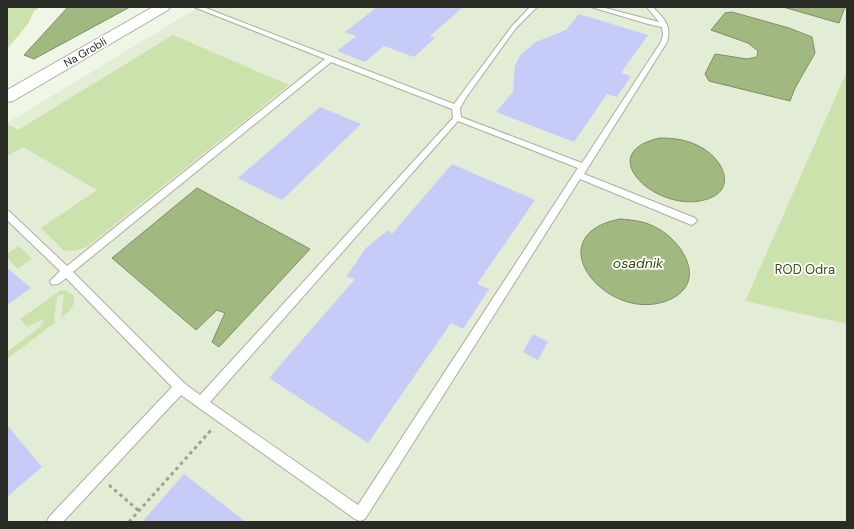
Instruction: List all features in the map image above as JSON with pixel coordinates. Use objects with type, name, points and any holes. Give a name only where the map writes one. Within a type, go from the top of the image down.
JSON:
[{"type":"street","name":"Na Grobli","points":[[7,97],[163,7]]},
{"type":"lane","points":[[197,7],[456,108]]},
{"type":"lane","points":[[200,403],[457,118],[456,108],[514,27],[534,7]]},
{"type":"lane","points":[[594,7],[665,25]]},
{"type":"lane","points":[[7,214],[132,336],[180,387],[200,403],[362,518],[664,42],[666,35],[665,25],[650,7]]},
{"type":"lane","points":[[55,281],[330,59]]},
{"type":"lane","points":[[457,118],[692,220]]},
{"type":"lane","points":[[54,522],[180,387]]},
{"type":"path","points":[[129,522],[222,418]]},
{"type":"path","points":[[98,475],[139,511]]},
{"type":"shaded area","points":[[199,7],[847,7],[847,71],[745,300],[847,324],[847,522],[7,522],[7,123]]},
{"type":"green space","points":[[7,7],[40,7],[34,11],[28,24],[7,49]]},
{"type":"green space","points":[[173,35],[289,85],[87,247],[74,251],[63,250],[41,228],[97,190],[23,147],[7,156],[7,124],[18,130]]},
{"type":"green space","name":"ROD Odra","points":[[847,71],[847,324],[745,301]]},
{"type":"green space","points":[[19,246],[32,259],[18,269],[7,258],[7,254]]},
{"type":"green space","points":[[61,290],[67,291],[74,296],[73,306],[61,318],[64,294],[57,296],[54,321],[56,322],[7,359],[7,352],[41,326],[40,325],[44,322],[42,320],[45,318],[27,327],[20,319]]},
{"type":"water","points":[[68,7],[130,7],[34,59],[24,55]]},
{"type":"water","points":[[783,7],[845,7],[839,23]]},
{"type":"water","points":[[732,12],[789,28],[812,37],[815,53],[795,88],[790,101],[709,81],[705,74],[715,54],[747,59],[757,57],[758,51],[748,43],[711,30],[725,13]]},
{"type":"water","points":[[660,138],[677,139],[704,149],[718,161],[722,169],[724,184],[721,190],[714,196],[704,200],[686,202],[668,198],[651,190],[638,180],[631,168],[631,156],[640,146]]},
{"type":"water","points":[[197,188],[310,249],[219,347],[212,342],[225,313],[217,310],[196,330],[112,258]]},
{"type":"water","name":"osadnik","points":[[620,219],[647,223],[665,233],[674,241],[682,251],[687,261],[689,272],[688,282],[682,291],[671,299],[648,305],[625,301],[605,291],[590,276],[582,259],[583,243],[595,229]]},
{"type":"building","points":[[377,7],[463,7],[430,36],[435,38],[414,57],[384,46],[365,62],[337,51],[356,36],[345,32]]},
{"type":"building","points":[[579,14],[648,35],[621,73],[631,76],[617,97],[607,94],[574,142],[496,112],[513,92],[515,66],[521,54],[536,42],[566,30]]},
{"type":"building","points":[[320,107],[361,124],[282,200],[238,178]]},
{"type":"building","points":[[452,164],[535,200],[477,284],[489,289],[463,329],[451,323],[368,443],[269,378],[355,279],[346,277],[366,248],[388,230],[392,234]]},
{"type":"building","points":[[7,268],[31,288],[7,305]]},
{"type":"building","points":[[533,334],[548,342],[538,360],[523,352]]},
{"type":"building","points":[[7,425],[42,467],[7,497]]},
{"type":"building","points":[[184,474],[246,522],[142,522]]}]
